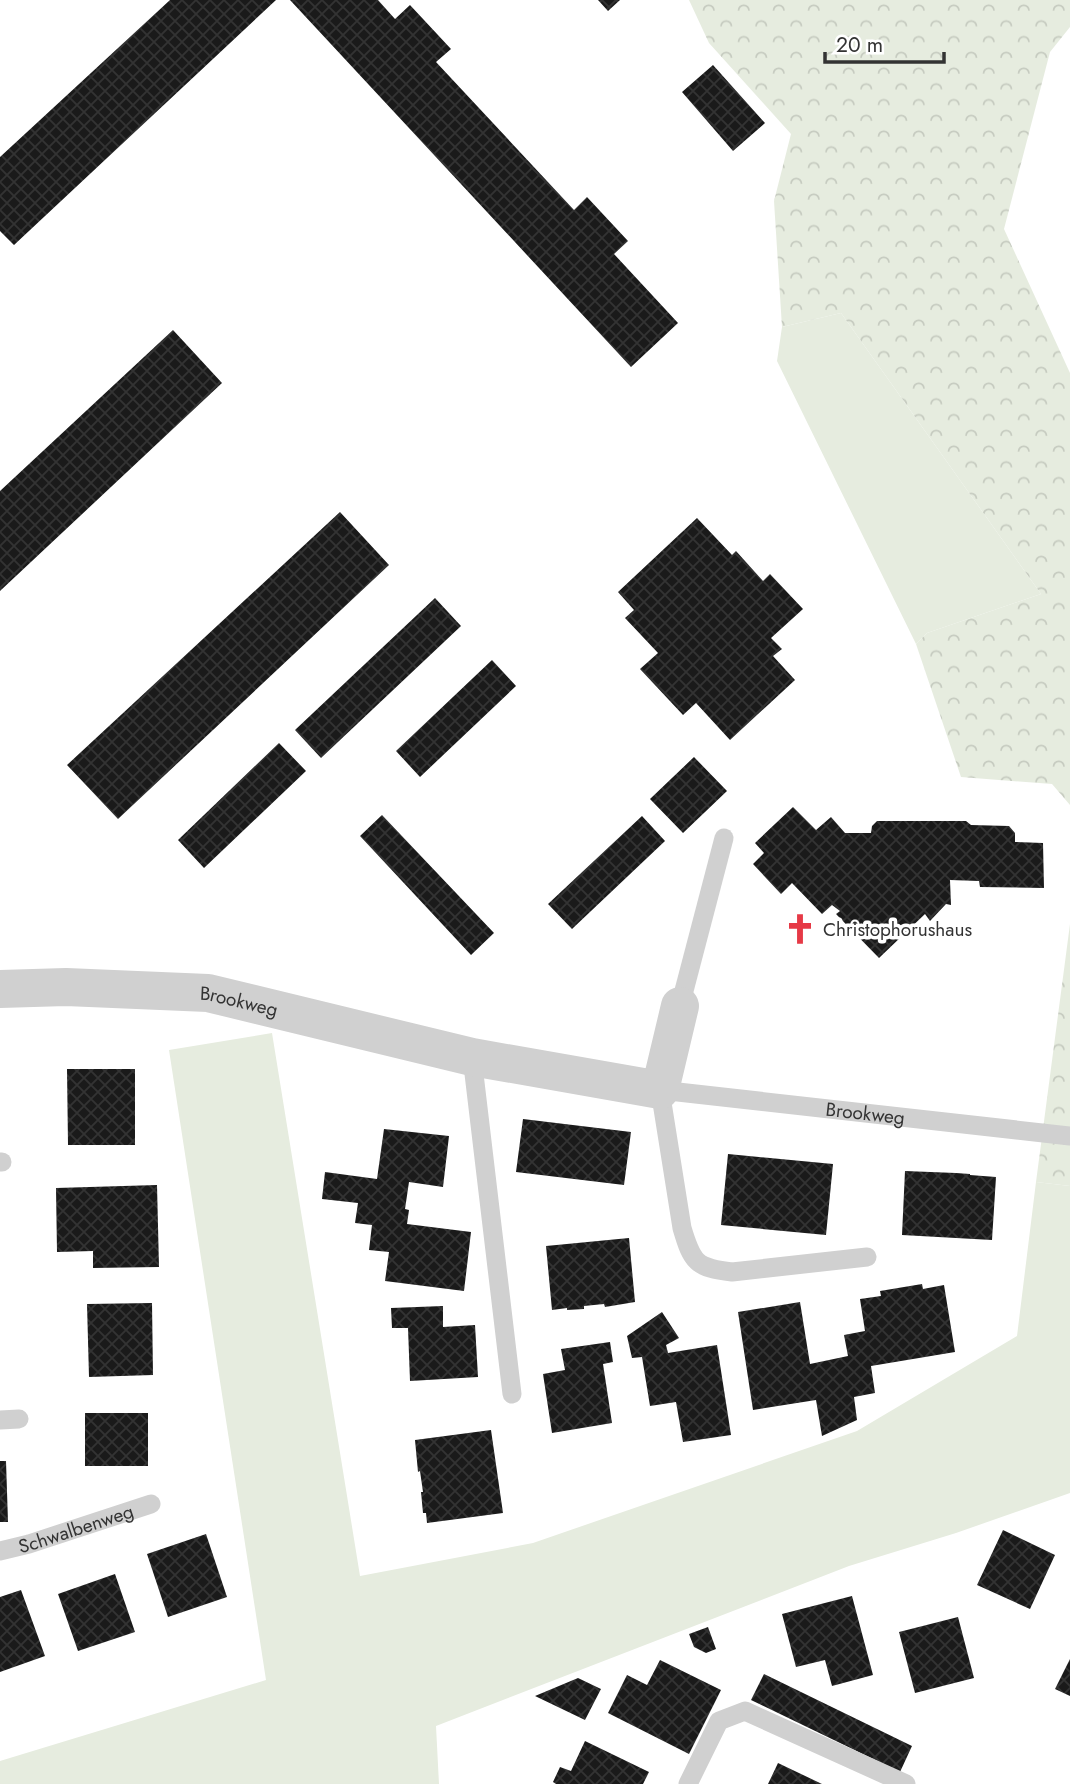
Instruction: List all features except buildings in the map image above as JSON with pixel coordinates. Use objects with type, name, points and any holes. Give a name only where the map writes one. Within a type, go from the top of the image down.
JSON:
[{"type":"street","name":"Brookweg","points":[[0,989],[66,987],[208,993],[472,1057],[660,1090]]},
{"type":"street","points":[[660,1090],[680,1006]]},
{"type":"lane","points":[[680,1006],[724,838]]},
{"type":"lane","points":[[472,1057],[512,1394]]},
{"type":"lane","points":[[660,1090],[682,1228],[688,1249],[696,1262],[715,1270],[732,1272],[867,1256]]},
{"type":"lane","name":"Brookweg","points":[[660,1090],[1070,1136]]},
{"type":"lane","name":"Schwalbenweg","points":[[0,1551],[151,1504]]},
{"type":"lane","points":[[688,1784],[719,1721],[745,1711],[906,1784]]},
{"type":"green space","points":[[689,0],[1070,0],[1070,27],[1050,52],[1004,229],[1070,373],[1070,805],[1052,784],[961,777],[916,644],[927,633],[1041,594],[841,313],[782,327],[774,201],[791,134],[709,43]]},
{"type":"green space","points":[[841,313],[1041,594],[927,633],[916,644],[777,361],[782,327]]},
{"type":"green space","points":[[1070,924],[1070,1186],[1036,1182]]},
{"type":"green space","points":[[272,1033],[360,1576],[533,1543],[857,1431],[1017,1336],[1036,1182],[1070,1186],[1070,1493],[956,1533],[849,1566],[436,1726],[439,1784],[0,1784],[0,1761],[266,1680],[169,1050]]},
{"type":"place","name":"Christophorushaus","points":[[800,929]]}]
